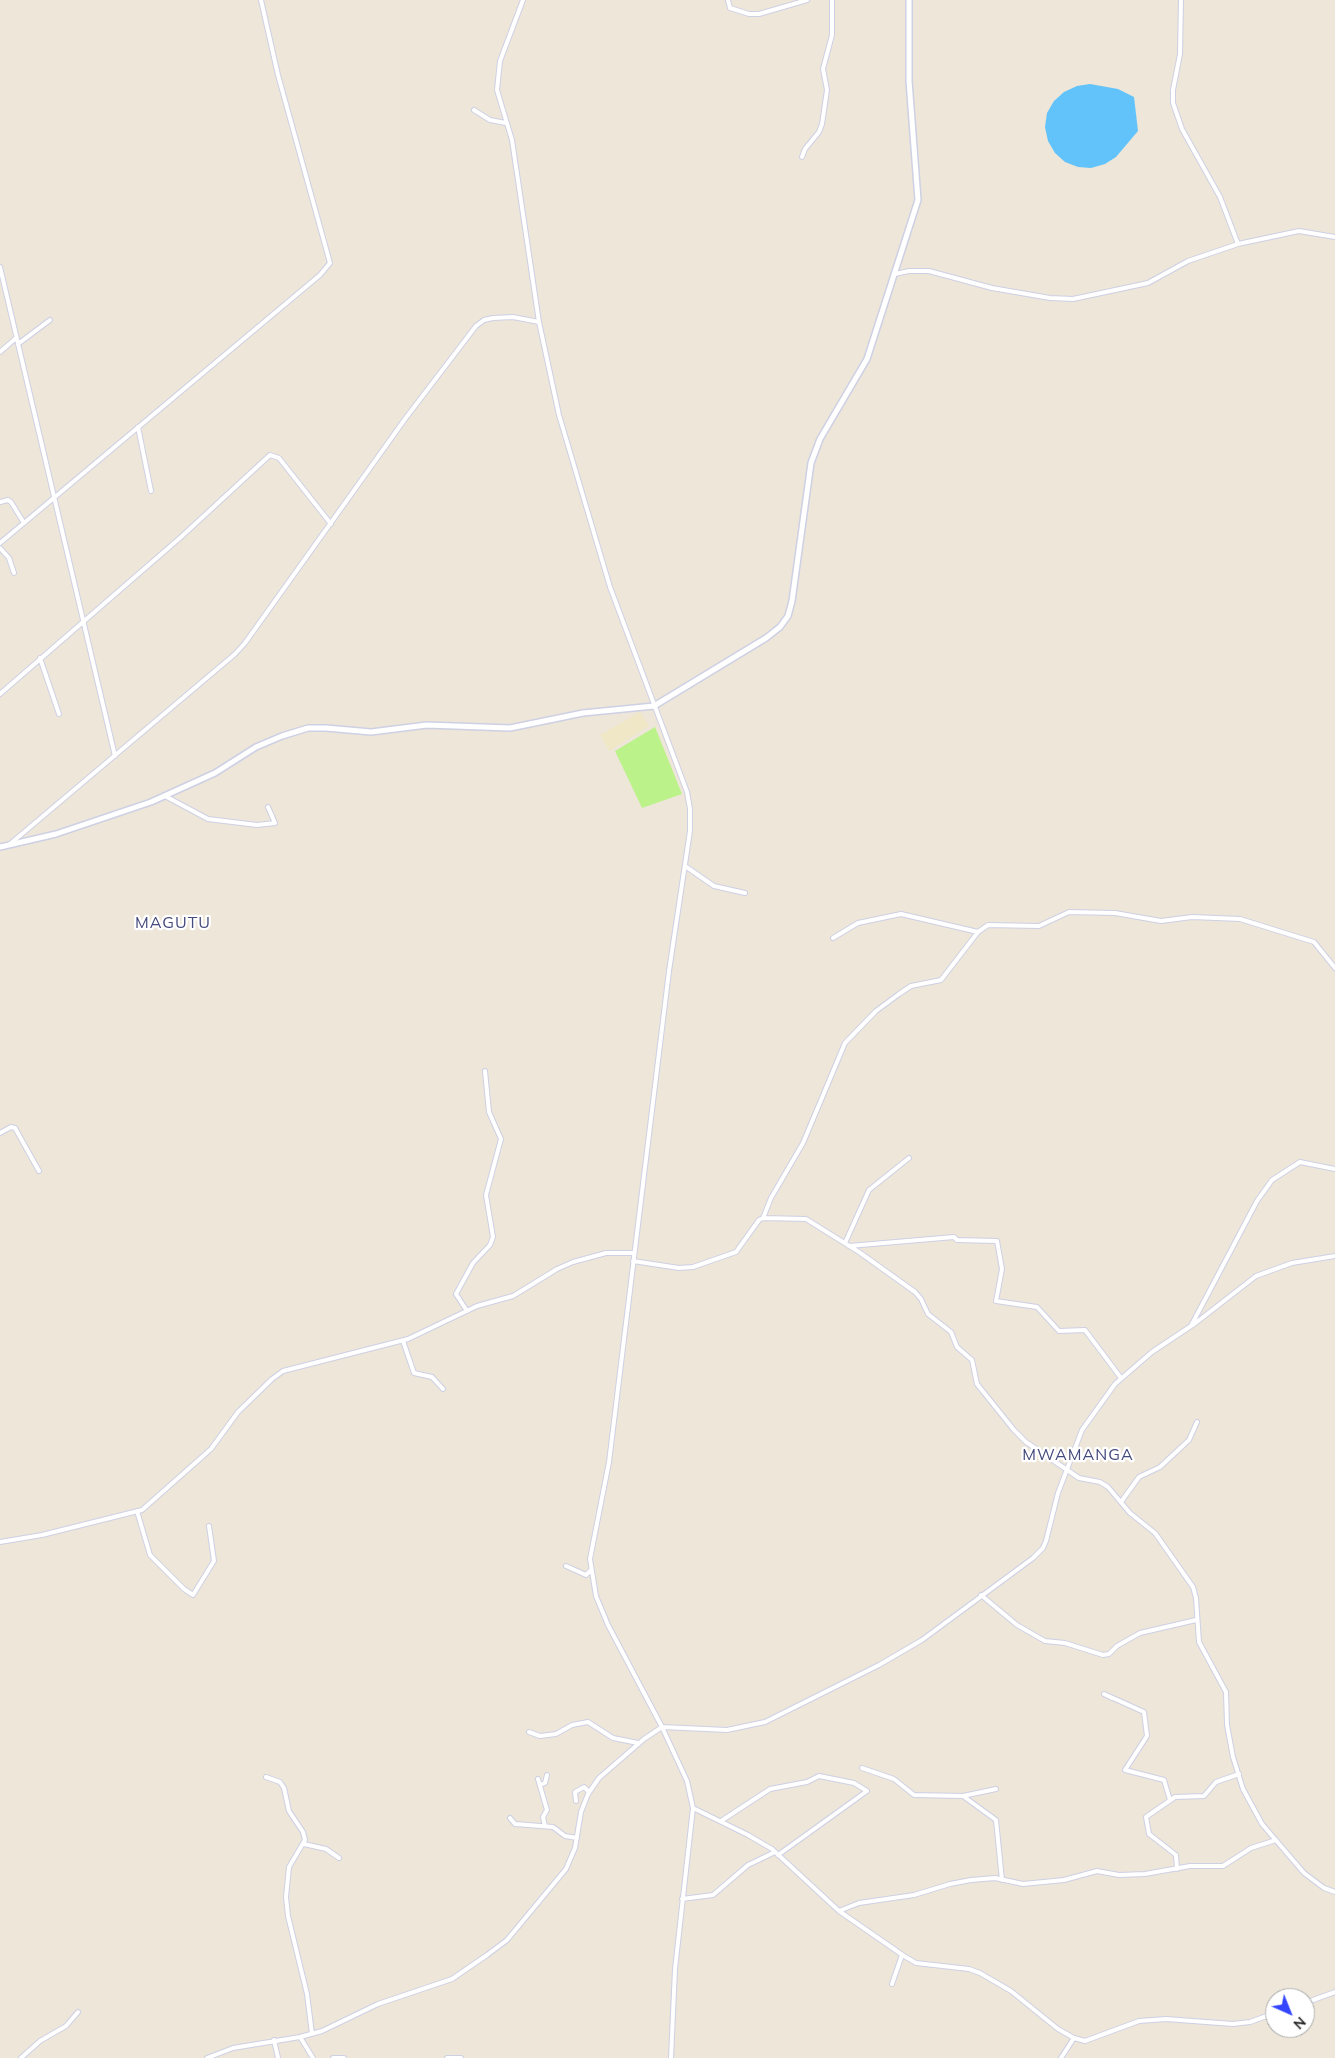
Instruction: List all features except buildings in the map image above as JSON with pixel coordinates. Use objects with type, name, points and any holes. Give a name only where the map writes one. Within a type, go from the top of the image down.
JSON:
[{"type":"street","points":[[0,543],[320,275],[330,263],[280,84],[261,0]]},
{"type":"street","points":[[523,0],[500,61],[498,90],[512,140],[539,322],[559,415],[610,587],[690,802],[690,831],[669,971],[608,1462],[590,1559],[596,1596],[608,1625],[662,1728],[687,1781],[693,1808],[675,1970],[670,2058]]},
{"type":"street","points":[[728,0],[730,8],[749,14],[759,14],[807,0]]},
{"type":"street","points":[[802,157],[805,149],[819,132],[822,124],[827,90],[823,68],[832,35],[832,0]]},
{"type":"street","points":[[0,847],[56,834],[165,796],[216,773],[256,748],[282,736],[308,728],[371,732],[427,725],[510,728],[583,713],[654,706],[766,638],[780,627],[788,616],[792,601],[811,463],[820,439],[861,372],[918,200],[908,81],[909,0]]},
{"type":"street","points":[[1181,0],[1180,54],[1173,90],[1173,103],[1182,129],[1220,197],[1238,244]]},
{"type":"street","points":[[474,110],[490,120],[506,123]]},
{"type":"street","points":[[895,274],[918,270],[930,271],[992,288],[1050,298],[1073,299],[1148,282],[1188,261],[1238,244],[1299,231],[1335,237]]},
{"type":"street","points":[[0,267],[115,756]]},
{"type":"street","points":[[10,844],[240,648],[405,419],[476,326],[484,320],[493,318],[513,317],[539,322]]},
{"type":"street","points":[[18,344],[50,320]]},
{"type":"street","points":[[0,352],[16,338]]},
{"type":"street","points":[[138,427],[151,491]]},
{"type":"street","points":[[0,694],[40,658],[84,623],[218,504],[270,455],[279,458],[331,524]]},
{"type":"street","points":[[0,502],[8,500],[11,502],[24,523]]},
{"type":"street","points":[[0,548],[10,558],[14,573]]},
{"type":"street","points":[[40,658],[59,714]]},
{"type":"street","points":[[165,796],[208,819],[257,825],[275,823],[268,807]]},
{"type":"street","points":[[685,866],[714,886],[745,893]]},
{"type":"street","points":[[633,1261],[680,1268],[693,1267],[729,1256],[740,1248],[754,1224],[763,1218],[771,1198],[803,1143],[845,1043],[876,1011],[899,994],[912,986],[941,980],[978,932],[988,925],[1039,926],[1069,912],[1115,913],[1161,921],[1192,917],[1240,919],[1314,942],[1335,968]]},
{"type":"street","points":[[833,938],[858,924],[901,914],[978,932]]},
{"type":"street","points":[[467,1311],[456,1294],[473,1263],[490,1245],[493,1237],[486,1195],[501,1139],[489,1112],[485,1071]]},
{"type":"street","points":[[0,1133],[12,1127],[15,1128],[39,1171]]},
{"type":"street","points":[[847,1244],[870,1190],[909,1158]]},
{"type":"street","points":[[1191,1326],[1257,1201],[1272,1180],[1300,1162],[1335,1169]]},
{"type":"street","points":[[763,1218],[806,1219],[847,1244],[914,1292],[921,1299],[928,1314],[951,1332],[957,1347],[972,1360],[977,1384],[1014,1430],[1026,1442],[1079,1478],[1100,1482],[1130,1513],[1155,1534],[1193,1587],[1196,1598],[1199,1642],[1226,1692],[1227,1725],[1239,1774],[1262,1824],[1313,1882],[1335,1892]]},
{"type":"street","points":[[847,1244],[954,1237],[958,1240],[997,1241],[1002,1269],[996,1301],[1036,1306],[1059,1331],[1085,1330],[1121,1378]]},
{"type":"street","points":[[0,1542],[42,1535],[137,1511],[149,1505],[204,1456],[238,1412],[283,1371],[403,1341],[467,1311],[513,1296],[557,1268],[573,1262],[606,1253],[634,1253]]},
{"type":"street","points":[[207,2058],[233,2048],[312,2034],[378,2004],[452,1979],[487,1955],[507,1940],[566,1869],[575,1848],[581,1812],[589,1792],[599,1778],[638,1743],[662,1728],[727,1730],[765,1722],[879,1665],[922,1640],[1043,1548],[1058,1493],[1082,1430],[1121,1378],[1152,1352],[1191,1326],[1256,1276],[1292,1262],[1335,1256]]},
{"type":"street","points":[[403,1341],[414,1373],[432,1377],[443,1389]]},
{"type":"street","points":[[1121,1502],[1139,1477],[1160,1467],[1189,1440],[1197,1422]]},
{"type":"street","points":[[137,1511],[150,1555],[184,1589],[193,1595],[214,1561],[208,1526]]},
{"type":"street","points":[[566,1566],[586,1575],[591,1570]]},
{"type":"street","points":[[981,1595],[1017,1625],[1046,1641],[1065,1643],[1103,1655],[1109,1654],[1117,1646],[1140,1633],[1196,1620]]},
{"type":"street","points":[[1112,1698],[1104,1694],[1144,1712],[1147,1736],[1125,1770],[1164,1780],[1170,1800]]},
{"type":"street","points":[[529,1732],[540,1736],[556,1734],[572,1725],[588,1722],[613,1738],[638,1743]]},
{"type":"street","points":[[862,1768],[894,1779],[914,1795],[963,1796],[996,1789]]},
{"type":"street","points":[[1176,1869],[1176,1855],[1149,1834],[1146,1817],[1175,1797],[1204,1796],[1216,1782],[1239,1774]]},
{"type":"street","points":[[540,1785],[546,1783],[547,1775]]},
{"type":"street","points":[[682,1899],[713,1894],[748,1865],[777,1854],[867,1791],[854,1783],[819,1776],[807,1782],[770,1789],[721,1822]]},
{"type":"street","points":[[266,1777],[280,1782],[284,1788],[290,1810],[302,1832],[304,1844],[289,1867],[286,1897],[288,1916],[307,1994],[312,2034]]},
{"type":"street","points":[[538,1779],[547,1810],[544,1817],[545,1826]]},
{"type":"street","points":[[576,1801],[575,1792],[584,1787],[589,1792]]},
{"type":"street","points":[[963,1796],[996,1820],[1002,1880]]},
{"type":"street","points":[[693,1808],[777,1854],[839,1911],[902,1955],[916,1963],[980,1973],[1011,1991],[1058,2029],[1074,2038],[1085,2041],[1139,2021],[1166,2019],[1233,2024],[1250,2022],[1265,2017]]},
{"type":"street","points":[[510,1818],[515,1824],[553,1827],[565,1836],[577,1838]]},
{"type":"street","points":[[839,1911],[859,1903],[914,1895],[950,1884],[979,1879],[1002,1880],[1022,1884],[1064,1880],[1097,1871],[1145,1874],[1176,1869],[1223,1866],[1251,1848],[1276,1840]]},
{"type":"street","points":[[304,1844],[326,1850],[339,1858]]},
{"type":"street","points":[[892,1984],[902,1955]]},
{"type":"street","points":[[1315,1999],[1335,1992]]},
{"type":"street","points":[[21,2058],[34,2045],[66,2026],[78,2012]]},
{"type":"street","points":[[300,2037],[313,2058]]},
{"type":"street","points":[[1061,2058],[1074,2038]]},
{"type":"street","points":[[274,2040],[278,2058]]},
{"type":"street","points":[[333,2058],[344,2058]]},
{"type":"street","points":[[447,2058],[461,2058]]},
{"type":"shaded area","points":[[640,712],[649,726],[609,751],[600,735]]},
{"type":"green space","points":[[655,727],[682,794],[642,808],[615,751]]},
{"type":"water","points":[[1090,84],[1118,89],[1134,97],[1138,131],[1116,157],[1105,164],[1091,168],[1078,167],[1065,162],[1055,153],[1048,141],[1045,127],[1047,113],[1054,101],[1064,92],[1077,86]]},
{"type":"district","name":"MAGUTU","points":[[173,923]]},
{"type":"district","name":"MWAMANGA","points":[[1078,1455]]}]
